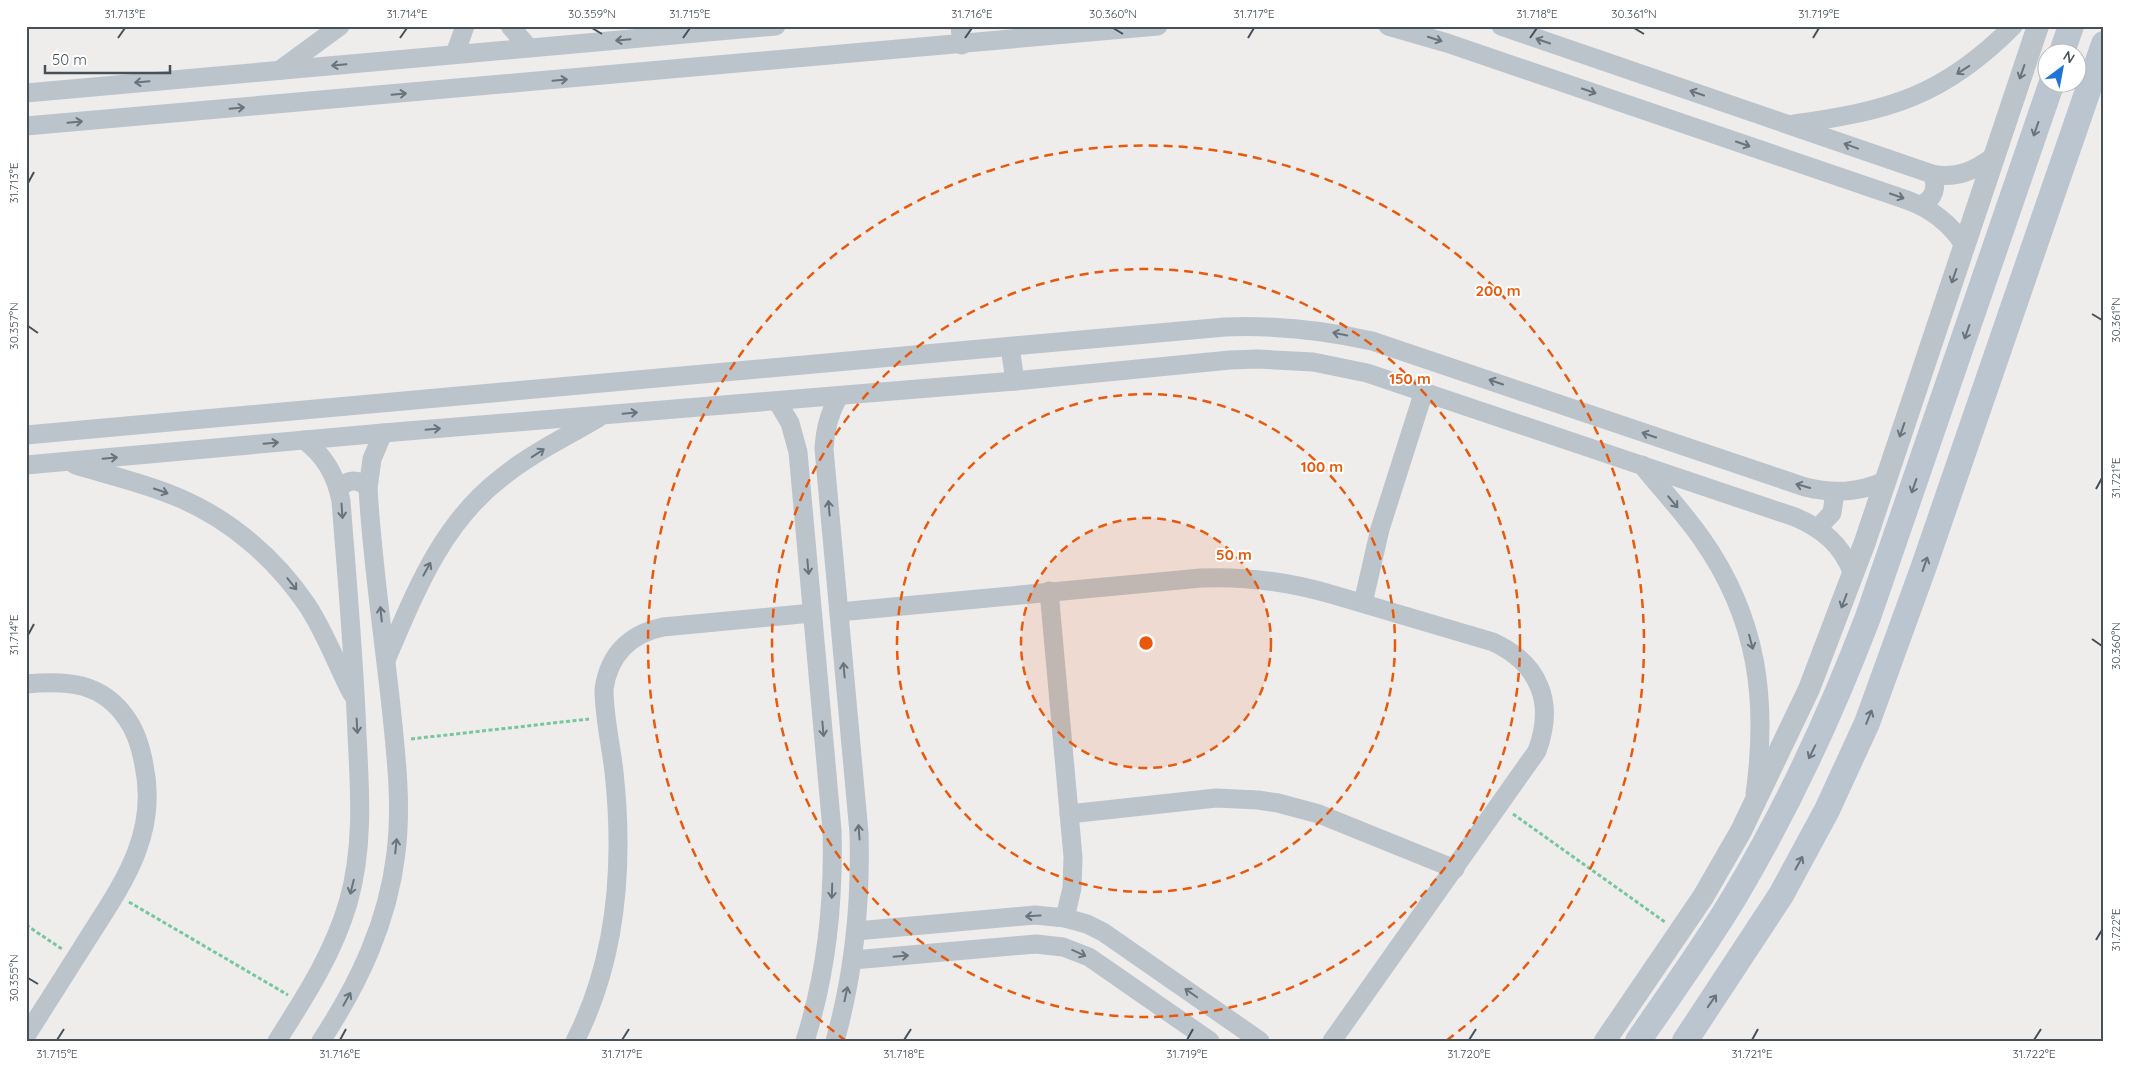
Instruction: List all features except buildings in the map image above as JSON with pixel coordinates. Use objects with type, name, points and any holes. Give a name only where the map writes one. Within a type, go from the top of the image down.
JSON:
[{"type":"main road","points":[[2065,42],[2071,26]]},
{"type":"main road","points":[[1684,1041],[1751,944],[1781,895],[1827,810],[1867,723],[1931,548],[2104,44]]},
{"type":"main road","points":[[1638,1041],[1734,897],[1795,788],[1829,716],[1868,617],[2049,92]]},
{"type":"street","points":[[279,70],[340,26]]},
{"type":"street","points":[[455,54],[465,26]]},
{"type":"street","points":[[510,26],[529,48]]},
{"type":"street","points":[[26,92],[529,48],[654,31],[776,26]]},
{"type":"street","points":[[960,26],[962,45]]},
{"type":"street","points":[[26,126],[962,45],[1158,26]]},
{"type":"street","points":[[1388,26],[1447,43],[1921,205],[1946,222],[1957,233],[1964,245]]},
{"type":"street","points":[[1501,26],[1932,174],[1944,176],[1968,173],[1994,156]]},
{"type":"street","points":[[1789,124],[1848,116],[1875,110],[1925,92],[1972,64],[1993,47],[2013,26]]},
{"type":"street","points":[[1605,1041],[1708,889],[1754,807],[1809,689],[1853,574],[2038,26]]},
{"type":"street","points":[[1921,205],[1929,200],[1934,190],[1932,174]]},
{"type":"street","points":[[26,435],[1225,327],[1284,327],[1343,335],[1400,350],[1805,487],[1835,492],[1861,490],[1885,481]]},
{"type":"street","points":[[1010,347],[1015,381]]},
{"type":"street","points":[[26,465],[383,433],[1015,381],[1230,360],[1258,359],[1313,362],[1340,367],[1424,392],[1795,517],[1818,528],[1839,546],[1849,562],[1853,574]]},
{"type":"street","points":[[1363,603],[1380,529],[1424,392]]},
{"type":"street","points":[[834,1041],[853,960],[860,872],[859,833],[824,449],[828,417],[839,396]]},
{"type":"street","points":[[777,401],[787,417],[795,437],[831,821],[833,868],[828,942],[807,1040]]},
{"type":"street","points":[[386,661],[423,575],[447,536],[463,515],[501,478],[550,445],[603,415]]},
{"type":"street","points":[[795,437],[806,430],[825,433]]},
{"type":"street","points":[[322,1041],[348,998],[362,971],[373,943],[391,884],[398,826],[397,762],[368,488],[372,459],[383,433]]},
{"type":"street","points":[[278,1041],[320,971],[339,929],[355,876],[360,801],[356,702],[339,489],[323,457],[304,440]]},
{"type":"street","points":[[64,462],[177,497],[214,516],[249,540],[281,571],[308,607],[356,702]]},
{"type":"street","points":[[1641,464],[1686,517],[1717,562],[1741,611],[1750,638],[1756,664],[1760,726],[1760,753],[1754,807]]},
{"type":"street","points":[[339,489],[342,485],[353,480],[364,484],[368,488]]},
{"type":"street","points":[[1818,528],[1832,513],[1835,492]]},
{"type":"street","points":[[839,612],[1049,591],[1228,577],[1282,582],[1308,587],[1493,642],[1515,654],[1532,672],[1539,683],[1545,710],[1542,738],[1530,763],[1332,1041]]},
{"type":"street","points":[[1049,591],[1073,873],[1065,918]]},
{"type":"street","points":[[575,1041],[592,1002],[603,970],[616,909],[618,877],[617,810],[604,689],[609,667],[622,648],[640,634],[663,627],[812,613]]},
{"type":"street","points":[[26,684],[65,682],[91,689],[114,704],[132,726],[138,738],[146,771],[147,811],[144,831],[136,856],[116,894],[26,1036]]},
{"type":"street","points":[[1069,814],[1209,799],[1258,800],[1278,803],[1319,814],[1455,869]]},
{"type":"street","points":[[856,930],[1034,915],[1065,918],[1087,924],[1103,932],[1260,1041]]},
{"type":"street","points":[[853,960],[1036,944],[1064,947],[1089,957],[1207,1039],[1220,1014]]},
{"type":"path","points":[[394,740],[607,717]]},
{"type":"path","points":[[1500,805],[1680,932]]},
{"type":"path","points":[[116,894],[301,1002]]},
{"type":"path","points":[[26,925],[75,958]]}]
